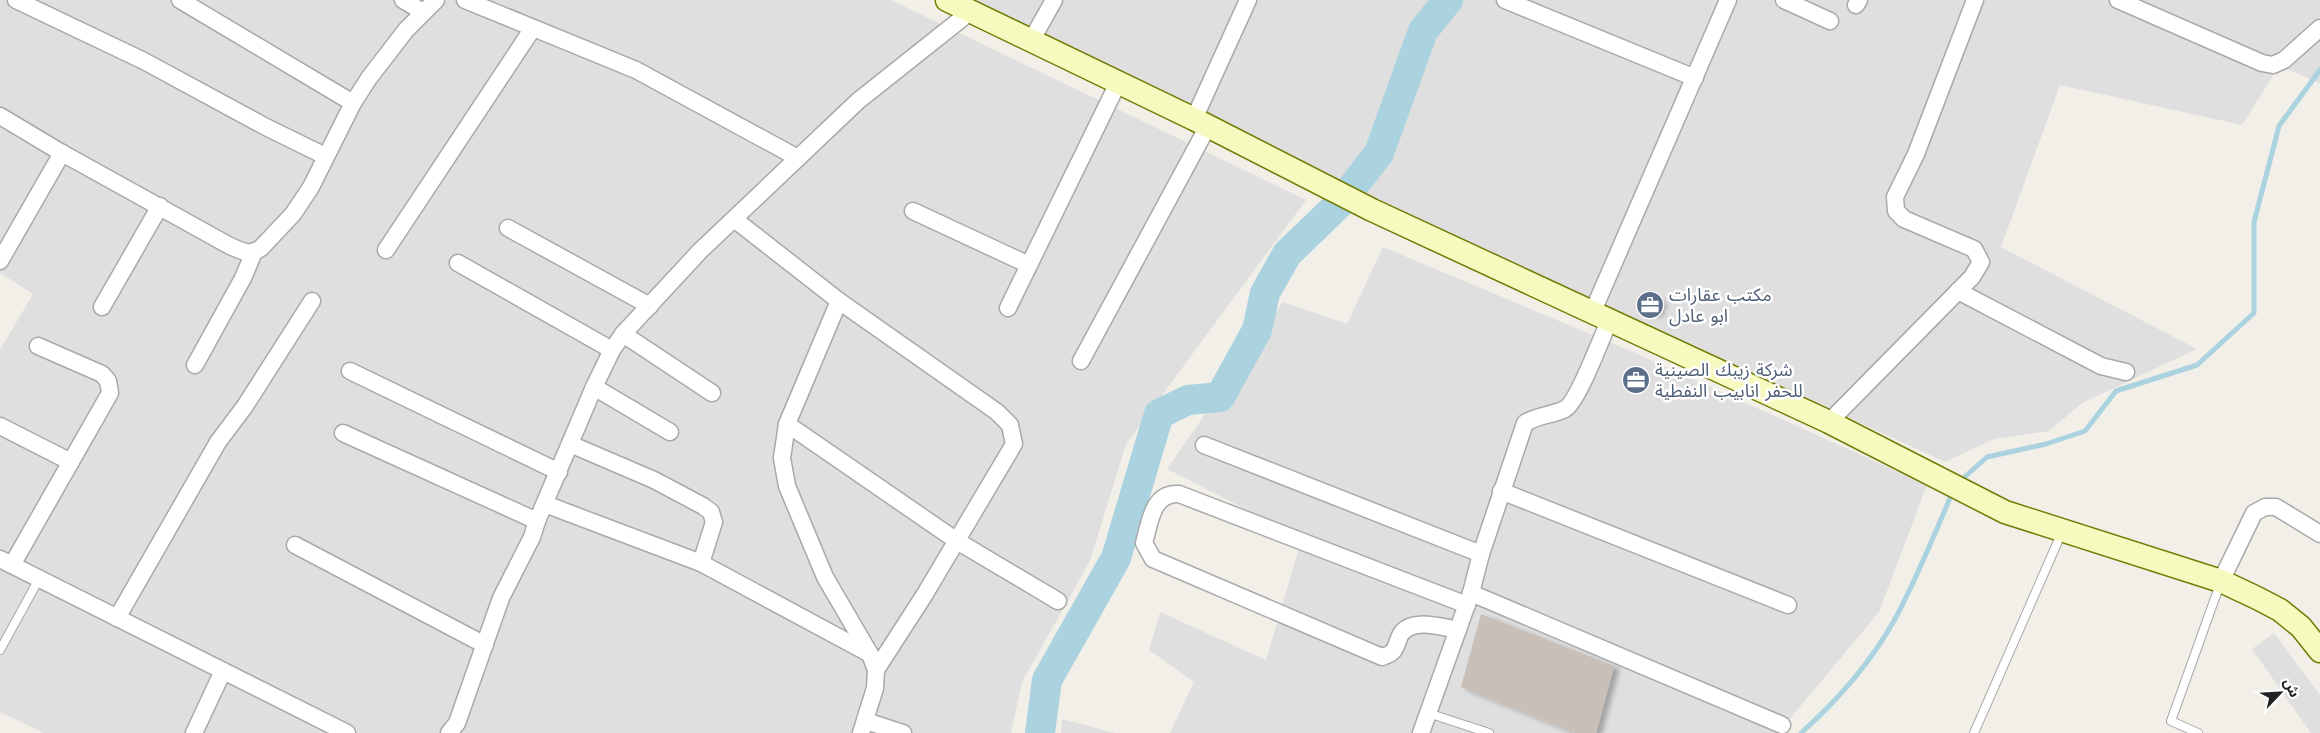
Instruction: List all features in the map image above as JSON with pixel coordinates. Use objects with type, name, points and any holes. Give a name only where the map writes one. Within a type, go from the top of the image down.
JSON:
[{"type":"main road","points":[[947,0],[1201,123],[1372,210],[1602,315],[1829,422],[1940,477],[2005,512],[2221,581],[2280,610],[2301,627],[2320,651]]},
{"type":"street","points":[[16,0],[144,61],[266,127],[325,156]]},
{"type":"street","points":[[180,0],[353,103]]},
{"type":"street","points":[[403,0],[423,12]]},
{"type":"street","points":[[0,116],[62,153],[230,246],[247,253],[254,252],[261,248],[294,214],[311,187],[353,103],[374,71],[423,12],[436,0]]},
{"type":"street","points":[[465,0],[636,70],[798,158]]},
{"type":"street","points":[[1031,41],[1054,0]]},
{"type":"street","points":[[1082,362],[1201,123],[1248,0]]},
{"type":"street","points":[[1505,0],[1695,78]]},
{"type":"street","points":[[1421,733],[1469,599],[1481,554],[1524,423],[1536,416],[1566,408],[1576,395],[1602,315],[1695,78],[1728,0]]},
{"type":"street","points":[[1784,0],[1830,21]]},
{"type":"street","points":[[1829,422],[1972,277],[1981,262],[1974,248],[1904,219],[1896,210],[1895,197],[1916,154],[1975,0]]},
{"type":"street","points":[[2118,0],[2262,63],[2273,65],[2284,60],[2320,28]]},
{"type":"street","points":[[449,733],[457,723],[501,598],[532,538],[537,521],[594,387],[612,350],[623,334],[700,251],[858,100],[970,12]]},
{"type":"street","points":[[386,250],[533,28]]},
{"type":"street","points":[[1008,308],[1118,83]]},
{"type":"street","points":[[0,261],[62,153]]},
{"type":"street","points":[[102,307],[160,206]]},
{"type":"street","points":[[913,211],[1029,265]]},
{"type":"street","points":[[734,219],[839,301],[997,412],[1010,425],[1014,444],[957,541],[876,670]]},
{"type":"street","points":[[508,228],[650,306]]},
{"type":"street","points":[[195,365],[243,278],[254,252]]},
{"type":"street","points":[[458,263],[612,350]]},
{"type":"street","points":[[1958,291],[2101,366],[2126,372]]},
{"type":"street","points":[[117,618],[218,442],[245,406],[312,301]]},
{"type":"street","points":[[839,301],[787,424],[782,458],[787,486],[825,577],[870,654],[876,670],[875,688],[864,727],[903,733]]},
{"type":"street","points":[[623,334],[712,394]]},
{"type":"street","points":[[38,346],[102,374],[108,381],[110,393],[71,462],[6,562],[347,733]]},
{"type":"street","points":[[350,371],[559,472]]},
{"type":"street","points":[[594,387],[670,432]]},
{"type":"street","points":[[787,424],[957,541],[1058,601]]},
{"type":"street","points":[[0,426],[71,462]]},
{"type":"street","points":[[343,433],[537,521]]},
{"type":"street","points":[[570,444],[654,480],[711,512],[714,522],[701,563]]},
{"type":"street","points":[[1204,445],[1481,554]]},
{"type":"street","points":[[1501,491],[1788,605]]},
{"type":"street","points":[[1458,630],[1425,625],[1412,626],[1404,630],[1399,636],[1397,648],[1390,654],[1382,657],[1153,560],[1144,543],[1155,506],[1162,497],[1169,493],[1179,494],[1469,599],[1782,725]]},
{"type":"street","points":[[544,504],[701,563],[870,654]]},
{"type":"street","points":[[2221,581],[2254,513],[2265,507],[2276,507],[2320,534]]},
{"type":"street","points":[[295,545],[485,645]]},
{"type":"street","points":[[194,733],[223,671]]},
{"type":"lane","points":[[1974,733],[2063,530]]},
{"type":"lane","points":[[0,650],[39,579]]},
{"type":"lane","points":[[2198,733],[2171,721],[2221,581]]},
{"type":"lane","points":[[1428,713],[1490,733]]},
{"type":"shaded area","points":[[0,0],[891,0],[1306,200],[1126,444],[1090,561],[1022,682],[1011,733],[44,733],[0,712],[0,350],[33,294],[0,273]]},
{"type":"shaded area","points":[[973,0],[2320,0],[2320,83],[2279,66],[2242,125],[2060,85],[2001,247],[2197,349],[2082,403],[2049,431],[1994,439],[1945,462],[1322,175]]},
{"type":"shaded area","points":[[1383,247],[1633,352],[1927,485],[1879,612],[1778,733],[1170,733],[1194,682],[1149,650],[1160,612],[1266,660],[1302,538],[1167,469],[1283,302],[1347,324]]},
{"type":"shaded area","points":[[2274,633],[2320,695],[2320,733],[2311,733],[2252,649]]},
{"type":"shaded area","points":[[1062,719],[1115,733],[1061,733]]},
{"type":"building","name":"مكتب عقارات ابو عادل","points":[[1645,294],[1662,301],[1656,315],[1639,309]]},
{"type":"building","points":[[1481,614],[1614,666],[1596,733],[1575,733],[1461,687]]},
{"type":"waterway","points":[[1040,733],[1047,680],[1116,558],[1159,414],[1188,400],[1220,397],[1257,330],[1265,293],[1287,254],[1341,202],[1379,153],[1423,31],[1448,0]]},
{"type":"waterway","points":[[1959,482],[1987,457],[2046,444],[2085,431],[2116,391],[2197,365],[2254,313],[2254,222],[2279,126],[2320,70]]},
{"type":"waterway","points":[[1801,733],[1852,680],[1886,635],[1911,588],[1953,491]]},
{"type":"place","name":"مكتب عقارات ابو عادل","points":[[1650,305]]},
{"type":"place","name":"شركة زيبك الصينية للحفر انابيب النفطية","points":[[1636,380]]}]
